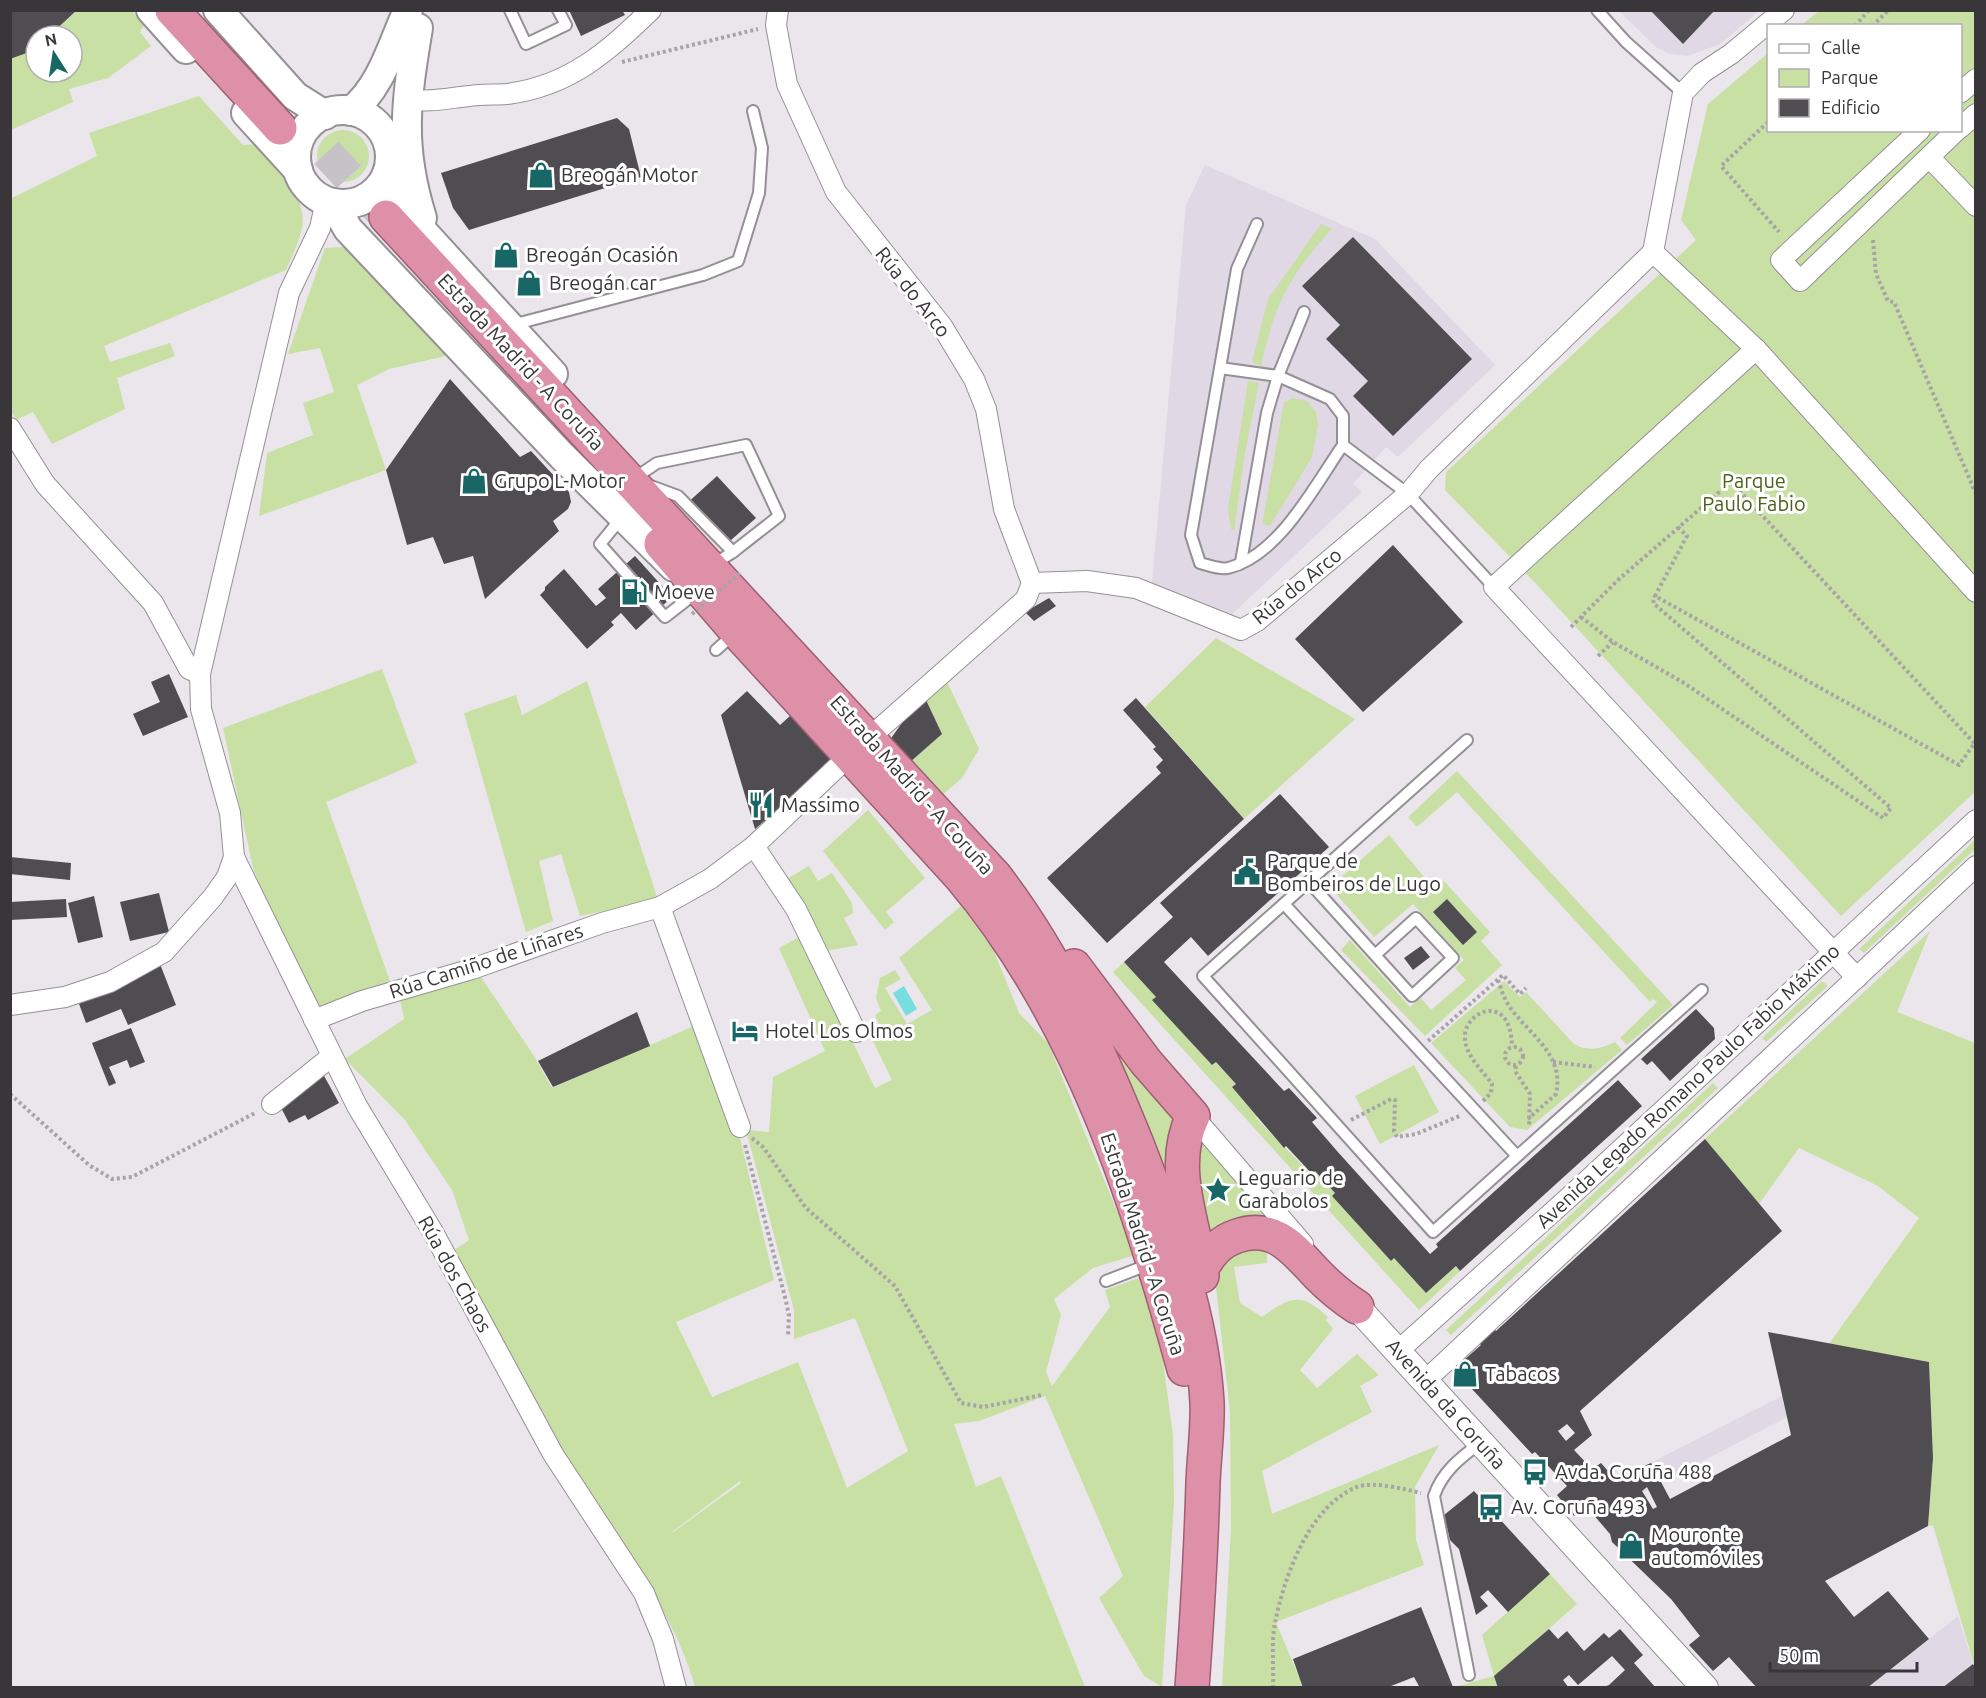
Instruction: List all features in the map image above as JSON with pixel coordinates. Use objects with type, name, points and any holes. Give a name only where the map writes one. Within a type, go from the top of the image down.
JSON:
[{"type":"highway","points":[[172,10],[312,118]]},
{"type":"highway","points":[[194,10],[312,118]]},
{"type":"highway","name":"Estrada Madrid - A Coruña","points":[[380,222],[733,628],[995,876],[1014,901],[1070,991],[1098,1048],[1160,1202],[1189,1299],[1203,1360],[1207,1402],[1192,1688]]},
{"type":"highway","name":"Estrada Madrid - A Coruña","points":[[859,747],[980,899],[1020,957],[1052,1013],[1086,1082],[1112,1143],[1153,1263],[1186,1380],[1203,1480]]},
{"type":"highway","points":[[1014,901],[1057,944],[1146,1062],[1193,1116],[1180,1155],[1208,1320],[1208,1341],[1203,1360]]},
{"type":"highway","points":[[1201,1270],[1215,1248],[1229,1238],[1248,1232],[1267,1233],[1279,1237],[1294,1249],[1338,1294],[1358,1308]]},
{"type":"main road","points":[[151,10],[298,170]]},
{"type":"main road","points":[[218,10],[312,118]]},
{"type":"main road","points":[[418,16],[362,103],[312,118],[297,150],[298,170],[303,183],[329,202],[348,229],[562,456],[623,516],[695,603],[733,628]]},
{"type":"main road","points":[[418,16],[406,99],[408,158],[412,185],[428,237]]},
{"type":"main road","points":[[385,136],[391,90],[418,16]]},
{"type":"main road","points":[[312,118],[371,120],[385,136],[389,149],[387,174],[379,188],[366,199],[350,204],[329,202]]},
{"type":"main road","points":[[387,174],[405,212],[577,400],[643,480],[723,558],[733,628]]},
{"type":"street","points":[[406,99],[428,101],[508,94],[551,84],[576,73],[590,63],[651,10]]},
{"type":"street","points":[[1767,24],[1784,10]]},
{"type":"street","name":"Rúa do Arco","points":[[777,18],[787,84],[836,192],[942,326],[974,379],[986,409],[1004,509],[1032,583],[1087,581],[1136,588],[1240,630],[1257,621],[1408,494]]},
{"type":"street","points":[[1408,494],[1429,469],[1653,252],[1683,93],[1702,73],[1731,54],[1767,24]]},
{"type":"street","points":[[1962,91],[1976,79]]},
{"type":"street","points":[[1962,126],[1976,114]]},
{"type":"street","points":[[1916,135],[1781,260],[1800,281],[1956,132]]},
{"type":"street","points":[[1929,157],[1976,206]]},
{"type":"street","points":[[10,1005],[64,997],[110,982],[164,952],[213,897],[227,877],[234,857],[230,813],[201,710],[200,674],[289,293],[320,228],[329,202]]},
{"type":"street","points":[[1653,252],[1756,349],[1976,592]]},
{"type":"street","points":[[1756,349],[1494,587],[1857,978]]},
{"type":"street","points":[[10,428],[45,484],[153,603],[189,669],[200,674]]},
{"type":"street","points":[[859,747],[1019,606],[1031,593],[1032,583]]},
{"type":"street","name":"Rúa Camiño de Liñares","points":[[314,1020],[362,1001],[472,969],[602,923],[660,907],[710,879],[754,846],[859,747]]},
{"type":"street","name":"Avenida Legado Romano Paulo Fabio Máximo","points":[[1398,1351],[1976,820]]},
{"type":"street","points":[[754,846],[796,909],[856,1032]]},
{"type":"street","name":"Rúa dos Chaos","points":[[234,857],[357,1106],[433,1232],[553,1454],[644,1593],[663,1640],[676,1688]]},
{"type":"street","name":"Avenida Legado Romano Paulo Fabio Máximo","points":[[1426,1380],[1857,978],[1972,874]]},
{"type":"street","points":[[660,907],[740,1127]]},
{"type":"street","points":[[272,1104],[332,1056]]},
{"type":"street","name":"Avenida da Coruña","points":[[1193,1116],[1358,1308],[1706,1688]]},
{"type":"lane","points":[[510,10],[526,44],[566,25],[558,10]]},
{"type":"lane","points":[[1597,10],[1626,42],[1683,93]]},
{"type":"lane","points":[[509,326],[703,275],[738,261],[759,193],[762,148],[753,111]]},
{"type":"lane","points":[[1916,135],[1929,157]]},
{"type":"lane","points":[[1220,368],[1278,376],[1330,399],[1343,416],[1343,445],[1280,535],[1241,562],[1226,569],[1200,563],[1191,535],[1237,269],[1257,224]]},
{"type":"lane","points":[[1241,562],[1268,413],[1278,376],[1304,312]]},
{"type":"lane","points":[[643,480],[657,462],[746,445],[779,516],[723,558]]},
{"type":"lane","points":[[1343,445],[1408,494],[1494,587]]},
{"type":"lane","points":[[623,516],[600,544],[665,617],[695,603]]},
{"type":"lane","points":[[1467,740],[1203,976],[1432,1232],[1702,990]]},
{"type":"lane","points":[[1309,882],[1412,996],[1453,958],[1416,918],[1375,955]]},
{"type":"lane","points":[[1284,904],[1517,1156]]},
{"type":"lane","points":[[1106,1281],[1153,1263]]},
{"type":"lane","points":[[1469,1675],[1434,1496],[1439,1480],[1458,1460],[1480,1443]]},
{"type":"path","points":[[1857,24],[1869,10]]},
{"type":"path","points":[[1874,24],[1889,10]]},
{"type":"path","points":[[590,63],[604,67],[777,18]]},
{"type":"path","points":[[1767,123],[1721,166],[1779,232]]},
{"type":"path","points":[[1873,240],[1876,274],[1888,301],[1894,303],[1976,494]]},
{"type":"path","points":[[1571,627],[1618,580],[1731,482],[1868,626],[1975,744],[1959,765],[1655,596]]},
{"type":"path","points":[[1581,617],[1613,642],[1683,683],[1883,818],[1891,808],[1653,603],[1687,536],[1678,527]]},
{"type":"path","points":[[695,603],[741,572]]},
{"type":"path","points":[[1598,656],[1613,642]]},
{"type":"path","points":[[1418,1050],[1503,975],[1520,994],[1526,988]]},
{"type":"path","points":[[1498,980],[1510,1007],[1541,1041],[1558,1073],[1556,1094],[1528,1119]]},
{"type":"path","points":[[1516,1066],[1506,1062],[1504,1058],[1507,1049],[1512,1047],[1517,1047],[1523,1054],[1523,1060],[1516,1066],[1515,1071],[1530,1094],[1529,1136],[1534,1141]]},
{"type":"path","points":[[1553,1062],[1598,1067],[1609,1074]]},
{"type":"path","points":[[10,1094],[89,1164],[112,1179],[132,1177],[272,1104]]},
{"type":"path","points":[[740,1127],[785,1297],[789,1315],[788,1337]]},
{"type":"path","points":[[740,1127],[763,1147],[806,1208],[895,1286],[961,1403],[983,1407],[1042,1395]]},
{"type":"path","points":[[1273,1688],[1275,1625],[1293,1558],[1328,1507],[1358,1487],[1395,1486],[1434,1496]]},
{"type":"shaded area","points":[[1619,11],[1759,11],[1720,44],[1688,56],[1670,54],[1656,47]]},
{"type":"shaded area","points":[[1205,165],[1375,239],[1495,365],[1398,457],[1386,447],[1353,484],[1362,492],[1229,617],[1152,583],[1186,205]]},
{"type":"shaded area","points":[[1784,1395],[1789,1416],[1596,1517],[1586,1506],[1617,1478]]},
{"type":"shaded area","points":[[1958,1616],[1973,1664],[1942,1687],[1867,1688]]},
{"type":"green space","points":[[77,11],[132,11],[144,25],[140,32],[151,46],[108,78],[69,89],[73,102],[11,130],[10,59],[24,53],[24,84],[84,84],[84,24],[62,24]]},
{"type":"green space","name":"Parque Paulo Fabio","points":[[1819,11],[1975,11],[1975,792],[1841,916],[1539,587],[1445,490],[1446,472],[1696,240],[1681,220],[1708,104],[1767,54],[1767,132],[1962,132],[1962,24],[1802,24]]},
{"type":"green space","points":[[199,96],[243,145],[257,144],[295,194],[303,219],[301,234],[295,249],[286,270],[104,346],[110,362],[170,343],[175,356],[117,378],[125,409],[52,444],[33,412],[16,420],[11,410],[10,199],[97,156],[89,133]]},
{"type":"green space","points":[[338,130],[348,130],[362,137],[369,156],[362,175],[348,182],[338,182],[328,178],[321,171],[317,161],[317,151],[321,141],[328,134]]},
{"type":"green space","points":[[1321,224],[1332,229],[1294,276],[1278,307],[1261,366],[1252,362],[1268,299]]},
{"type":"green space","points":[[343,247],[356,252],[450,355],[389,369],[357,385],[386,470],[259,516],[267,453],[313,435],[303,403],[334,392],[320,348],[288,354],[325,248]]},
{"type":"green space","points":[[1248,381],[1259,383],[1245,453],[1234,531],[1231,529],[1228,509]]},
{"type":"green space","points":[[1293,398],[1307,401],[1316,412],[1318,425],[1312,457],[1270,526],[1263,524],[1263,520],[1284,402]]},
{"type":"green space","points":[[1216,638],[1355,719],[1244,819],[1145,707]]},
{"type":"green space","points":[[382,669],[417,763],[326,802],[391,984],[317,1013],[307,1009],[253,868],[223,728]]},
{"type":"green space","points":[[587,681],[658,900],[580,916],[561,854],[539,861],[553,921],[526,932],[464,713],[516,695],[522,715]]},
{"type":"green space","points":[[947,682],[979,749],[962,778],[940,797],[909,763],[942,734],[926,700]]},
{"type":"green space","points":[[1457,771],[1673,1005],[1627,1045],[1620,1038],[1657,1002],[1653,999],[1650,1002],[1457,792],[1417,827],[1408,817]]},
{"type":"green space","points":[[868,810],[925,878],[886,912],[894,922],[885,930],[823,851]]},
{"type":"green space","points":[[1389,835],[1434,889],[1444,881],[1490,932],[1481,941],[1502,965],[1425,1036],[1341,950],[1350,940],[1410,1007],[1421,998],[1431,1010],[1466,980],[1455,968],[1464,960],[1413,904],[1374,937],[1330,887]]},
{"type":"green space","points":[[1975,840],[1975,849],[1864,953],[1859,949]]},
{"type":"green space","points":[[809,866],[818,881],[832,873],[852,903],[853,913],[844,918],[858,945],[826,951],[785,880]]},
{"type":"green space","points":[[961,906],[993,949],[1019,1013],[1048,1043],[1135,1255],[1093,1268],[1054,1299],[1061,1315],[1046,1372],[1052,1386],[1110,1307],[1105,1290],[1142,1277],[1160,1340],[1173,1435],[1174,1504],[1162,1687],[1144,1676],[1099,1598],[1123,1576],[1045,1396],[979,1421],[954,1424],[976,1487],[1001,1476],[1085,1687],[695,1687],[685,1657],[656,1599],[551,1434],[450,1253],[469,1240],[452,1190],[405,1120],[345,1059],[404,1019],[400,999],[481,977],[534,1056],[552,1088],[694,1026],[739,1134],[774,1280],[676,1322],[712,1397],[798,1362],[847,1488],[908,1451],[855,1318],[794,1339],[794,1310],[746,1130],[769,1132],[773,1077],[825,1051],[779,948],[801,936],[875,1088],[892,1080],[873,1041],[884,1035],[875,1015],[881,1011],[876,998],[880,978],[895,970],[901,979],[885,988],[907,1024],[932,1010],[899,958]],"holes":[[[740,1481],[741,1483],[672,1533]]]},
{"type":"green space","points":[[1930,931],[1897,1012],[1975,1043],[1975,1668],[1933,1525],[1928,1526],[1933,1458],[1929,1362],[1829,1344],[1919,1218],[1878,1186],[1799,1148],[1759,1204],[1705,1139]]},
{"type":"green space","points":[[1124,962],[1156,997],[1153,1000],[1212,1065],[1216,1062],[1236,1084],[1232,1087],[1258,1115],[1256,1118],[1311,1174],[1315,1171],[1335,1193],[1332,1196],[1391,1261],[1394,1258],[1426,1293],[1456,1266],[1460,1271],[1419,1310],[1113,972]]},
{"type":"green space","points":[[1504,981],[1520,997],[1526,992],[1574,1044],[1594,1049],[1615,1042],[1622,1050],[1527,1130],[1510,1127],[1431,1043]]},
{"type":"green space","points":[[1822,981],[1828,986],[1766,1042],[1762,1038]]},
{"type":"green space","points":[[1110,1040],[1175,1111],[1171,1190],[1127,1076]]},
{"type":"green space","points":[[1414,1065],[1439,1112],[1380,1144],[1355,1096]]},
{"type":"green space","points":[[1713,1083],[1718,1088],[1451,1335],[1446,1330]]},
{"type":"green space","points":[[1204,1143],[1264,1214],[1234,1220],[1206,1240],[1195,1173],[1198,1146]]},
{"type":"green space","points":[[1267,1246],[1267,1263],[1234,1267],[1240,1303],[1262,1317],[1289,1301],[1303,1300],[1328,1317],[1326,1320],[1333,1329],[1300,1370],[1317,1388],[1357,1354],[1379,1375],[1360,1386],[1372,1412],[1262,1471],[1272,1514],[1439,1445],[1415,1487],[1416,1540],[1424,1565],[1276,1622],[1303,1687],[1222,1687],[1231,1528],[1230,1412],[1216,1287],[1222,1267],[1234,1252]]},
{"type":"green space","points":[[1550,1574],[1577,1604],[1495,1676],[1498,1687],[1451,1688],[1494,1676],[1482,1635]]},
{"type":"water","points":[[904,986],[917,1009],[906,1016],[893,993]]},
{"type":"building","points":[[10,10],[77,10],[62,24],[24,24],[24,54],[10,59]]},
{"type":"building","points":[[569,10],[622,10],[625,15],[581,36]]},
{"type":"building","points":[[1650,10],[1715,10],[1683,44]]},
{"type":"building","name":"Breogán Motor","points":[[617,118],[629,129],[641,177],[469,230],[453,208],[441,173]]},
{"type":"building","points":[[1353,237],[1472,359],[1393,436],[1353,396],[1368,381],[1326,339],[1340,325],[1302,286]]},
{"type":"building","name":"Grupo L-Motor","points":[[450,379],[520,457],[531,451],[569,492],[571,502],[568,509],[553,521],[559,531],[485,599],[473,556],[444,564],[433,537],[407,545],[386,470]]},
{"type":"building","points":[[717,476],[756,518],[722,548],[684,506]]},
{"type":"building","points":[[1393,545],[1463,622],[1363,712],[1295,639]]},
{"type":"building","points":[[635,556],[672,597],[636,630],[621,613],[611,622],[614,625],[587,649],[540,595],[564,569],[596,606],[606,598],[598,589]]},
{"type":"building","points":[[1049,598],[1056,606],[1034,621],[1025,612]]},
{"type":"building","points":[[169,674],[188,717],[143,736],[133,714],[160,702],[151,682]]},
{"type":"building","points":[[747,691],[780,725],[790,716],[834,761],[755,829],[721,715]]},
{"type":"building","points":[[1136,698],[1244,819],[1107,943],[1047,878],[1161,773],[1156,767],[1163,760],[1153,749],[1156,747],[1123,710]]},
{"type":"building","points":[[926,700],[942,734],[909,763],[889,741],[904,720]]},
{"type":"building","points":[[1280,794],[1329,847],[1208,956],[1191,937],[1164,962],[1284,1091],[1289,1088],[1317,1118],[1312,1122],[1430,1254],[1438,1247],[1436,1244],[1618,1080],[1642,1106],[1460,1271],[1456,1266],[1426,1293],[1394,1258],[1391,1261],[1332,1196],[1335,1193],[1315,1171],[1312,1174],[1286,1146],[1284,1148],[1232,1087],[1236,1084],[1216,1062],[1212,1065],[1152,1000],[1156,997],[1124,962],[1173,917],[1160,903]]},
{"type":"building","points":[[10,857],[71,863],[70,880],[10,874]]},
{"type":"building","points":[[159,893],[169,932],[130,941],[120,902]]},
{"type":"building","points":[[94,896],[103,937],[78,943],[68,903]]},
{"type":"building","points":[[66,899],[67,917],[10,920],[10,902]]},
{"type":"building","points":[[1447,899],[1477,932],[1463,945],[1433,912]]},
{"type":"building","points":[[1421,946],[1430,957],[1413,970],[1404,958]]},
{"type":"building","points":[[160,964],[176,1005],[128,1025],[121,1009],[86,1023],[78,1001]]},
{"type":"building","points":[[1696,1009],[1714,1028],[1715,1039],[1670,1081],[1652,1061],[1647,1065],[1641,1059]]},
{"type":"building","points":[[637,1012],[650,1046],[553,1087],[538,1061]]},
{"type":"building","points":[[131,1028],[145,1062],[130,1068],[127,1060],[109,1067],[116,1083],[109,1086],[92,1043]]},
{"type":"building","points":[[323,1074],[339,1103],[308,1120],[305,1115],[289,1123],[278,1102]]},
{"type":"building","points":[[1705,1139],[1782,1231],[1580,1411],[1592,1435],[1574,1450],[1592,1469],[1601,1463],[1615,1479],[1651,1463],[1670,1499],[1791,1435],[1768,1332],[1929,1362],[1933,1458],[1928,1526],[1825,1581],[1854,1617],[1888,1591],[1929,1639],[1867,1688],[1757,1688],[1729,1657],[1713,1671],[1689,1645],[1700,1636],[1671,1599],[1612,1542],[1610,1534],[1586,1506],[1574,1516],[1557,1495],[1567,1486],[1535,1452],[1532,1454],[1460,1376],[1456,1367],[1481,1345],[1477,1342],[1493,1328],[1496,1331]],"holes":[[[1567,1424],[1575,1433],[1566,1441],[1558,1431]],[[1647,1487],[1657,1507],[1653,1509],[1642,1491]]]},
{"type":"building","points":[[1474,1491],[1550,1574],[1508,1612],[1488,1590],[1480,1597],[1488,1606],[1476,1615],[1459,1549],[1450,1540],[1444,1515]]},
{"type":"building","points":[[1421,1607],[1453,1687],[1420,1688],[1414,1677],[1386,1688],[1303,1688],[1293,1659]]},
{"type":"building","points":[[1549,1629],[1558,1639],[1567,1631],[1584,1651],[1604,1633],[1609,1638],[1620,1629],[1643,1655],[1634,1663],[1656,1688],[1601,1688],[1609,1685],[1625,1670],[1612,1656],[1578,1685],[1569,1675],[1563,1680],[1569,1688],[1498,1688],[1494,1676]]},
{"type":"building","points":[[1973,1664],[1976,1668],[1976,1688],[1942,1688]]},
{"type":"tunnel","points":[[293,117],[386,217]]},
{"type":"place","name":"Breogán Motor","points":[[541,175]]},
{"type":"place","name":"Breogán Ocasión","points":[[506,255]]},
{"type":"place","name":"Breogán car","points":[[529,283]]},
{"type":"place","name":"Grupo L-Motor","points":[[474,481]]},
{"type":"place","name":"Moeve","points":[[634,592]]},
{"type":"place","name":"Massimo","points":[[761,805]]},
{"type":"place","name":"Parque de Bombeiros de Lugo","points":[[1247,872]]},
{"type":"place","name":"Hotel Los Olmos","points":[[745,1031]]},
{"type":"place","name":"Leguario de Garabolos","points":[[1218,1190]]},
{"type":"place","name":"Tabacos","points":[[1465,1374]]},
{"type":"place","name":"Avda. Coruña 488","points":[[1535,1472]]},
{"type":"place","name":"Av. Coruña 493","points":[[1491,1507]]},
{"type":"place","name":"Mouronte automóviles","points":[[1631,1546]]}]
